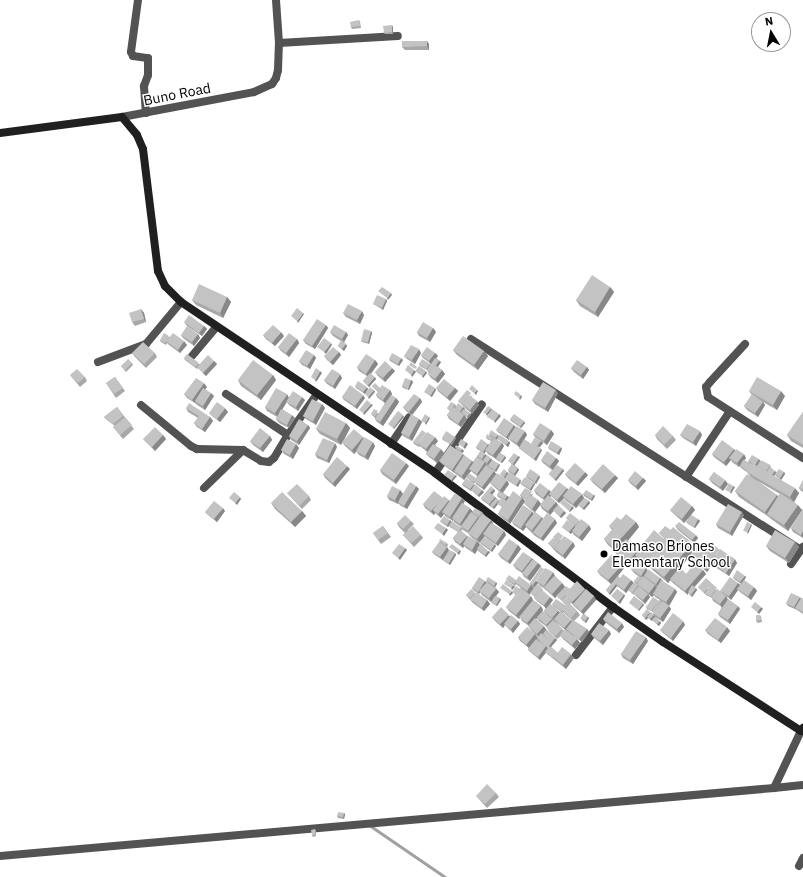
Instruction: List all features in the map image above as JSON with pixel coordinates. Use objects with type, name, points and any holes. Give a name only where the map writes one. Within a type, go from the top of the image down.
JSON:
[{"type":"street","points":[[138,0],[131,52],[134,56],[148,58],[148,75],[144,86],[146,113]]},
{"type":"street","name":"Buno Road","points":[[0,133],[146,113],[254,92],[267,88],[276,78],[278,70],[279,43],[276,0]]},
{"type":"street","points":[[279,43],[398,36]]},
{"type":"street","points":[[122,117],[137,135],[143,149],[158,271],[165,286],[181,302],[216,327],[435,473],[613,607],[704,669],[802,730],[774,788]]},
{"type":"street","points":[[98,362],[146,344],[181,302]]},
{"type":"street","points":[[192,356],[216,327]]},
{"type":"street","points":[[471,339],[686,477],[802,549],[791,564]]},
{"type":"street","points":[[745,344],[706,387],[708,397],[803,458]]},
{"type":"street","points":[[226,394],[288,435]]},
{"type":"street","points":[[141,405],[191,446],[198,449],[243,450],[261,461],[268,462],[274,458],[288,435],[317,394]]},
{"type":"street","points":[[435,473],[482,404]]},
{"type":"street","points":[[686,477],[730,411]]},
{"type":"street","points":[[391,444],[409,417]]},
{"type":"street","points":[[204,488],[243,450]]},
{"type":"street","points":[[576,655],[613,607]]},
{"type":"street","points":[[0,856],[803,785]]},
{"type":"street","points":[[799,866],[803,858]]},
{"type":"building","points":[[359,20],[360,26],[351,27],[350,22]]},
{"type":"building","points":[[392,25],[392,32],[384,33],[383,26]]},
{"type":"building","points":[[402,41],[427,41],[427,46],[402,47]]},
{"type":"building","points":[[592,275],[610,287],[595,312],[576,300]]},
{"type":"building","points":[[199,284],[227,297],[220,313],[192,300]]},
{"type":"building","points":[[382,287],[391,293],[387,298],[378,291]]},
{"type":"building","points":[[377,295],[386,299],[382,308],[373,304]]},
{"type":"building","points":[[348,304],[362,311],[357,320],[343,313]]},
{"type":"building","points":[[297,308],[303,313],[297,321],[291,316]]},
{"type":"building","points":[[141,309],[144,319],[132,322],[129,313]]},
{"type":"building","points":[[189,315],[204,326],[199,333],[184,322]]},
{"type":"building","points":[[317,319],[326,325],[312,346],[303,340]]},
{"type":"building","points":[[423,322],[433,328],[427,338],[417,332]]},
{"type":"building","points":[[273,325],[281,332],[272,343],[263,335]]},
{"type":"building","points":[[334,325],[346,332],[342,339],[330,332]]},
{"type":"building","points":[[187,326],[198,334],[192,342],[181,335]]},
{"type":"building","points":[[364,329],[371,331],[368,342],[361,341]]},
{"type":"building","points":[[164,333],[169,336],[165,343],[160,340]]},
{"type":"building","points":[[173,333],[184,341],[178,350],[166,341]]},
{"type":"building","points":[[289,333],[297,339],[286,353],[278,347]]},
{"type":"building","points":[[463,336],[484,351],[474,365],[453,350]]},
{"type":"building","points":[[324,338],[331,343],[324,352],[317,347]]},
{"type":"building","points":[[341,340],[346,344],[342,349],[338,346]]},
{"type":"building","points":[[143,342],[155,353],[144,364],[132,353]]},
{"type":"building","points":[[411,345],[419,349],[412,360],[404,356]]},
{"type":"building","points":[[333,347],[339,352],[330,362],[324,356]]},
{"type":"building","points":[[427,347],[435,353],[429,361],[421,355]]},
{"type":"building","points":[[306,350],[314,355],[307,366],[299,361]]},
{"type":"building","points":[[392,353],[401,358],[398,364],[389,359]]},
{"type":"building","points":[[187,354],[199,363],[195,367],[184,358]]},
{"type":"building","points":[[366,354],[375,360],[366,374],[357,367]]},
{"type":"building","points":[[208,355],[214,361],[203,373],[197,367]]},
{"type":"building","points":[[435,358],[439,361],[430,372],[427,370]]},
{"type":"building","points":[[128,359],[132,363],[125,370],[121,366]]},
{"type":"building","points":[[422,359],[430,364],[426,369],[419,364]]},
{"type":"building","points":[[253,360],[273,375],[257,395],[238,380]]},
{"type":"building","points":[[577,360],[587,367],[581,375],[571,368]]},
{"type":"building","points":[[385,361],[392,368],[383,378],[375,372]]},
{"type":"building","points":[[411,362],[417,367],[415,369],[409,365]]},
{"type":"building","points":[[408,365],[414,370],[411,375],[405,370]]},
{"type":"building","points":[[435,365],[442,370],[435,379],[428,374]]},
{"type":"building","points":[[419,366],[426,371],[422,376],[415,371]]},
{"type":"building","points":[[316,368],[320,371],[315,380],[311,377]]},
{"type":"building","points":[[77,369],[85,377],[78,383],[70,375]]},
{"type":"building","points":[[332,369],[340,374],[333,386],[324,380]]},
{"type":"building","points":[[370,373],[375,377],[368,385],[363,381]]},
{"type":"building","points":[[115,377],[123,388],[114,394],[106,383]]},
{"type":"building","points":[[757,377],[781,391],[773,405],[749,391]]},
{"type":"building","points":[[196,378],[204,383],[192,400],[184,394]]},
{"type":"building","points":[[405,378],[411,380],[408,389],[402,386]]},
{"type":"building","points":[[444,379],[455,388],[447,397],[436,388]]},
{"type":"building","points":[[358,381],[367,387],[363,392],[355,386]]},
{"type":"building","points":[[543,382],[556,390],[545,408],[532,400]]},
{"type":"building","points":[[375,383],[380,388],[378,391],[372,386]]},
{"type":"building","points":[[429,384],[435,388],[430,396],[424,392]]},
{"type":"building","points":[[350,385],[363,395],[355,406],[342,397]]},
{"type":"building","points":[[382,385],[390,390],[383,400],[376,395]]},
{"type":"building","points":[[472,385],[477,390],[474,393],[469,389]]},
{"type":"building","points":[[370,387],[374,390],[368,397],[365,394]]},
{"type":"building","points":[[203,388],[211,393],[203,406],[195,401]]},
{"type":"building","points":[[276,388],[287,394],[275,413],[265,407]]},
{"type":"building","points":[[467,390],[471,393],[462,404],[458,401]]},
{"type":"building","points":[[293,391],[302,397],[296,407],[286,402]]},
{"type":"building","points":[[516,391],[521,395],[519,398],[514,394]]},
{"type":"building","points":[[414,394],[420,398],[409,412],[403,407]]},
{"type":"building","points":[[752,394],[763,402],[755,413],[744,406]]},
{"type":"building","points":[[391,395],[396,398],[380,422],[375,419]]},
{"type":"building","points":[[469,395],[477,401],[470,410],[462,404]]},
{"type":"building","points":[[312,399],[322,404],[313,421],[303,416]]},
{"type":"building","points":[[367,400],[371,404],[363,413],[359,410]]},
{"type":"building","points":[[217,402],[225,408],[217,419],[209,413]]},
{"type":"building","points":[[451,402],[455,404],[450,411],[447,408]]},
{"type":"building","points":[[189,403],[210,417],[202,429],[194,423],[199,416],[186,408]]},
{"type":"building","points":[[458,403],[463,407],[460,412],[455,408]]},
{"type":"building","points":[[488,406],[491,408],[486,414],[483,413]]},
{"type":"building","points":[[117,407],[123,416],[113,424],[104,417]]},
{"type":"building","points":[[453,407],[464,415],[458,424],[447,415]]},
{"type":"building","points":[[281,409],[292,415],[287,425],[276,419]]},
{"type":"building","points":[[374,409],[378,411],[375,416],[371,414]]},
{"type":"building","points":[[464,409],[470,413],[467,417],[461,412]]},
{"type":"building","points":[[492,409],[499,414],[494,421],[487,417]]},
{"type":"building","points":[[398,411],[403,415],[393,428],[388,424]]},
{"type":"building","points":[[325,412],[346,423],[337,439],[316,429]]},
{"type":"building","points":[[803,412],[803,445],[787,435]]},
{"type":"building","points":[[411,414],[419,419],[409,437],[401,433]]},
{"type":"building","points":[[425,414],[429,417],[425,423],[421,421]]},
{"type":"building","points":[[514,414],[524,421],[520,427],[510,419]]},
{"type":"building","points":[[125,417],[132,425],[120,435],[113,427]]},
{"type":"building","points":[[504,418],[514,425],[506,437],[496,430]]},
{"type":"building","points":[[299,419],[308,425],[297,441],[289,436]]},
{"type":"building","points":[[540,423],[551,430],[544,441],[533,434]]},
{"type":"building","points":[[687,424],[700,431],[693,442],[680,435]]},
{"type":"building","points":[[516,426],[525,431],[517,443],[508,438]]},
{"type":"building","points":[[663,426],[673,436],[664,445],[655,435]]},
{"type":"building","points":[[155,427],[163,435],[152,447],[143,439]]},
{"type":"building","points":[[260,428],[270,436],[260,448],[250,441]]},
{"type":"building","points":[[354,429],[363,437],[352,450],[342,442]]},
{"type":"building","points":[[422,430],[426,433],[418,445],[413,442]]},
{"type":"building","points":[[491,430],[498,435],[495,438],[489,434]]},
{"type":"building","points":[[446,431],[455,437],[450,444],[442,438]]},
{"type":"building","points":[[427,432],[435,437],[426,449],[418,443]]},
{"type":"building","points":[[487,434],[493,438],[491,440],[486,437]]},
{"type":"building","points":[[500,435],[509,441],[506,445],[497,438]]},
{"type":"building","points":[[364,437],[373,442],[365,456],[356,451]]},
{"type":"building","points":[[535,437],[541,441],[538,445],[536,445],[541,449],[534,459],[519,448],[524,439],[531,444]]},
{"type":"building","points":[[323,438],[335,443],[327,460],[315,454]]},
{"type":"building","points":[[494,438],[502,443],[493,455],[485,450]]},
{"type":"building","points":[[287,439],[296,444],[290,455],[281,450]]},
{"type":"building","points":[[461,439],[466,442],[463,447],[458,444]]},
{"type":"building","points":[[481,439],[488,444],[483,452],[485,454],[482,459],[477,456],[481,450],[476,447]]},
{"type":"building","points":[[722,440],[734,449],[724,462],[712,454]]},
{"type":"building","points":[[551,441],[561,447],[557,453],[548,447]]},
{"type":"building","points":[[433,444],[441,449],[434,459],[426,454]]},
{"type":"building","points":[[450,445],[463,454],[452,470],[439,461]]},
{"type":"building","points":[[456,445],[462,449],[461,451],[455,447]]},
{"type":"building","points":[[736,449],[744,454],[737,463],[729,458]]},
{"type":"building","points":[[547,451],[556,458],[550,466],[541,460]]},
{"type":"building","points":[[392,453],[406,463],[394,480],[380,470]]},
{"type":"building","points":[[499,453],[505,456],[501,462],[496,458]]},
{"type":"building","points":[[514,453],[518,456],[513,464],[508,461]]},
{"type":"building","points":[[464,455],[472,461],[462,476],[454,471]]},
{"type":"building","points":[[487,455],[491,458],[487,463],[483,460]]},
{"type":"building","points":[[752,455],[759,459],[755,465],[748,461]]},
{"type":"building","points":[[337,457],[347,466],[333,483],[323,474]]},
{"type":"building","points":[[477,457],[485,462],[477,474],[469,469]]},
{"type":"building","points":[[492,460],[499,464],[495,470],[488,466]]},
{"type":"building","points":[[743,460],[752,464],[748,471],[740,466]]},
{"type":"building","points":[[761,460],[770,465],[766,471],[757,466]]},
{"type":"building","points":[[575,463],[585,472],[576,483],[565,474]]},
{"type":"building","points":[[752,463],[795,488],[790,497],[747,472]]},
{"type":"building","points":[[512,464],[518,468],[514,474],[508,470]]},
{"type":"building","points":[[603,464],[615,475],[602,489],[590,479]]},
{"type":"building","points":[[486,465],[494,471],[482,487],[474,481]]},
{"type":"building","points":[[557,465],[563,469],[555,479],[549,474]]},
{"type":"building","points":[[770,467],[775,471],[772,475],[767,472]]},
{"type":"building","points":[[504,469],[507,472],[504,477],[500,474]]},
{"type":"building","points":[[530,469],[539,475],[535,482],[526,476]]},
{"type":"building","points":[[779,469],[784,472],[780,478],[775,474]]},
{"type":"building","points":[[448,470],[455,475],[451,480],[444,475]]},
{"type":"building","points":[[635,471],[643,478],[636,486],[628,480]]},
{"type":"building","points":[[509,472],[520,479],[516,485],[505,478]]},
{"type":"building","points":[[714,472],[725,480],[720,487],[709,479]]},
{"type":"building","points":[[469,473],[476,478],[473,482],[466,477]]},
{"type":"building","points":[[497,473],[507,480],[500,490],[490,483]]},
{"type":"building","points":[[747,474],[777,495],[765,512],[735,491]]},
{"type":"building","points":[[525,477],[534,483],[530,489],[520,483]]},
{"type":"building","points":[[466,478],[474,484],[470,489],[462,484]]},
{"type":"building","points":[[803,480],[803,490],[799,488]]},
{"type":"building","points":[[410,482],[416,486],[404,506],[398,502]]},
{"type":"building","points":[[559,482],[567,488],[557,500],[549,494]]},
{"type":"building","points":[[540,483],[549,490],[543,498],[534,490]]},
{"type":"building","points":[[729,483],[733,486],[730,492],[725,490]]},
{"type":"building","points":[[297,484],[309,496],[299,506],[287,493]]},
{"type":"building","points":[[475,484],[482,490],[478,495],[471,490]]},
{"type":"building","points":[[392,486],[400,490],[395,500],[387,496]]},
{"type":"building","points":[[491,486],[494,489],[490,493],[495,497],[489,504],[481,498]]},
{"type":"building","points":[[571,486],[582,494],[573,504],[563,496]]},
{"type":"building","points":[[525,488],[532,492],[526,500],[520,495]]},
{"type":"building","points":[[586,490],[594,495],[591,499],[583,494]]},
{"type":"building","points":[[434,491],[443,498],[444,496],[449,500],[438,514],[433,510],[439,502],[431,511],[423,504]]},
{"type":"building","points":[[499,491],[507,496],[505,499],[497,495]]},
{"type":"building","points":[[513,491],[522,498],[508,520],[498,514]]},
{"type":"building","points":[[234,492],[240,497],[235,503],[229,498]]},
{"type":"building","points":[[282,492],[302,511],[291,522],[271,503]]},
{"type":"building","points":[[455,493],[462,498],[450,517],[442,512]]},
{"type":"building","points":[[780,493],[798,505],[784,525],[767,514]]},
{"type":"building","points":[[530,495],[538,500],[532,509],[524,503]]},
{"type":"building","points":[[548,495],[556,502],[548,511],[540,505]]},
{"type":"building","points":[[681,497],[692,506],[682,519],[670,510]]},
{"type":"building","points":[[496,498],[499,500],[493,507],[490,505]]},
{"type":"building","points":[[501,498],[506,501],[503,507],[497,504]]},
{"type":"building","points":[[584,498],[589,501],[583,508],[578,505]]},
{"type":"building","points":[[563,499],[572,506],[569,511],[560,503]]},
{"type":"building","points":[[214,501],[223,508],[214,519],[205,512]]},
{"type":"building","points":[[462,503],[470,508],[460,524],[452,518]]},
{"type":"building","points":[[728,504],[742,512],[730,532],[716,524]]},
{"type":"building","points":[[523,505],[532,511],[521,528],[512,522]]},
{"type":"building","points":[[558,505],[564,511],[560,516],[553,510]]},
{"type":"building","points":[[475,508],[482,512],[479,516],[472,512]]},
{"type":"building","points":[[803,509],[803,531],[801,535],[791,528]]},
{"type":"building","points":[[471,512],[478,517],[468,531],[461,526]]},
{"type":"building","points":[[535,512],[542,517],[532,530],[525,525]]},
{"type":"building","points":[[547,513],[555,519],[541,538],[533,532]]},
{"type":"building","points":[[570,513],[579,520],[576,525],[566,518]]},
{"type":"building","points":[[482,514],[491,520],[477,539],[468,533]]},
{"type":"building","points":[[626,514],[636,522],[613,547],[604,539]]},
{"type":"building","points":[[405,515],[411,521],[403,529],[397,523]]},
{"type":"building","points":[[691,515],[698,519],[694,527],[686,522]]},
{"type":"building","points":[[444,516],[450,520],[447,525],[440,521]]},
{"type":"building","points":[[617,517],[621,520],[613,529],[609,526]]},
{"type":"building","points":[[581,519],[589,525],[579,537],[572,531]]},
{"type":"building","points":[[567,520],[575,525],[569,532],[562,527]]},
{"type":"building","points":[[452,521],[461,528],[458,532],[449,525]]},
{"type":"building","points":[[679,522],[696,535],[692,540],[675,526]]},
{"type":"building","points":[[747,522],[751,524],[747,532],[743,531]]},
{"type":"building","points":[[438,523],[446,528],[442,534],[434,528]]},
{"type":"building","points":[[491,523],[504,531],[496,543],[483,534]]},
{"type":"building","points":[[383,526],[388,533],[378,540],[373,533]]},
{"type":"building","points":[[413,526],[421,535],[411,543],[403,535]]},
{"type":"building","points":[[665,526],[671,530],[665,538],[659,533]]},
{"type":"building","points":[[673,527],[692,543],[664,577],[645,561]]},
{"type":"building","points":[[460,530],[467,536],[460,544],[453,538]]},
{"type":"building","points":[[654,530],[664,539],[655,549],[645,541]]},
{"type":"building","points":[[775,530],[795,542],[785,558],[766,546]]},
{"type":"building","points":[[558,532],[563,536],[554,548],[548,543],[553,538],[557,540],[553,537]]},
{"type":"building","points":[[468,536],[477,541],[472,550],[463,544]]},
{"type":"building","points":[[564,536],[573,542],[563,555],[554,548]]},
{"type":"building","points":[[484,537],[495,544],[491,550],[480,542]]},
{"type":"building","points":[[440,539],[447,543],[445,545],[439,541]]},
{"type":"building","points":[[509,539],[518,545],[508,561],[498,554]]},
{"type":"building","points":[[626,539],[638,550],[627,562],[615,552]]},
{"type":"building","points":[[439,542],[447,547],[440,557],[432,552]]},
{"type":"building","points":[[399,544],[405,548],[398,558],[392,553]]},
{"type":"building","points":[[452,544],[460,550],[457,553],[449,547]]},
{"type":"building","points":[[480,544],[488,551],[485,555],[477,549]]},
{"type":"building","points":[[646,544],[653,551],[644,562],[635,555]]},
{"type":"building","points":[[698,544],[714,557],[704,568],[689,556]]},
{"type":"building","points":[[713,544],[720,550],[714,557],[708,552]]},
{"type":"building","points":[[720,549],[735,559],[726,573],[711,562]]},
{"type":"building","points":[[449,550],[455,553],[449,563],[443,560]]},
{"type":"building","points":[[523,552],[532,558],[522,571],[513,565]]},
{"type":"building","points":[[612,554],[623,564],[608,580],[597,571]]},
{"type":"building","points":[[533,559],[538,563],[527,577],[522,573]]},
{"type":"building","points":[[636,562],[646,568],[641,576],[631,569]]},
{"type":"building","points":[[695,563],[703,570],[685,591],[670,579],[679,568],[686,574]]},
{"type":"building","points":[[541,567],[544,569],[533,585],[530,583]]},
{"type":"building","points":[[545,568],[553,572],[544,586],[536,581]]},
{"type":"building","points":[[648,569],[660,578],[656,584],[644,576]]},
{"type":"building","points":[[737,570],[745,576],[740,582],[733,577]]},
{"type":"building","points":[[623,574],[631,580],[624,590],[616,584]]},
{"type":"building","points":[[509,575],[516,580],[514,584],[506,579]]},
{"type":"building","points":[[519,576],[531,585],[527,591],[515,582]]},
{"type":"building","points":[[554,576],[562,583],[552,594],[544,587]]},
{"type":"building","points":[[618,576],[620,578],[609,593],[606,590]]},
{"type":"building","points":[[638,576],[641,578],[637,583],[634,581]]},
{"type":"building","points":[[643,576],[655,585],[649,593],[637,584]]},
{"type":"building","points":[[479,577],[485,581],[478,592],[472,588]]},
{"type":"building","points":[[488,577],[496,582],[494,586],[486,580]]},
{"type":"building","points":[[730,577],[738,583],[729,596],[720,591]]},
{"type":"building","points":[[706,578],[717,588],[710,597],[705,593],[710,586],[704,592],[698,587]]},
{"type":"building","points":[[506,580],[513,585],[511,588],[504,584]]},
{"type":"building","points":[[661,580],[675,589],[666,602],[653,594]]},
{"type":"building","points":[[744,580],[754,587],[748,596],[737,589]]},
{"type":"building","points":[[577,581],[585,589],[572,602],[564,595]]},
{"type":"building","points":[[487,582],[496,589],[489,598],[479,591]]},
{"type":"building","points":[[634,582],[638,585],[632,593],[628,590]]},
{"type":"building","points":[[503,584],[512,591],[509,594],[500,588]]},
{"type":"building","points":[[537,584],[542,588],[535,596],[530,593]]},
{"type":"building","points":[[692,585],[696,588],[691,595],[688,592]]},
{"type":"building","points":[[516,586],[520,589],[516,595],[512,592]]},
{"type":"building","points":[[566,586],[570,589],[561,600],[556,596]]},
{"type":"building","points":[[639,586],[648,594],[643,600],[633,593]]},
{"type":"building","points":[[521,588],[531,596],[516,615],[506,607]]},
{"type":"building","points":[[471,589],[475,592],[470,598],[466,595]]},
{"type":"building","points":[[541,589],[550,597],[544,605],[534,598]]},
{"type":"building","points":[[586,589],[594,596],[581,611],[573,604]]},
{"type":"building","points":[[617,589],[624,594],[618,602],[611,596]]},
{"type":"building","points":[[717,589],[726,596],[720,604],[711,597]]},
{"type":"building","points":[[476,592],[487,600],[482,608],[470,599]]},
{"type":"building","points":[[791,593],[800,597],[794,607],[786,603]]},
{"type":"building","points":[[495,596],[500,598],[496,605],[491,602]]},
{"type":"building","points":[[634,596],[643,603],[638,610],[629,603]]},
{"type":"building","points":[[565,597],[570,601],[566,604],[561,600]]},
{"type":"building","points":[[653,597],[659,601],[651,611],[646,607]]},
{"type":"building","points":[[801,598],[803,599],[803,612],[795,608]]},
{"type":"building","points":[[556,599],[565,605],[561,611],[552,604]]},
{"type":"building","points":[[728,599],[738,606],[728,620],[718,614]]},
{"type":"building","points":[[533,600],[541,606],[527,623],[519,617]]},
{"type":"building","points":[[660,600],[661,601],[654,612],[652,611]]},
{"type":"building","points":[[662,601],[669,606],[660,618],[653,613]]},
{"type":"building","points":[[568,602],[577,611],[571,618],[561,609]]},
{"type":"building","points":[[755,602],[761,607],[757,612],[751,607]]},
{"type":"building","points":[[550,604],[558,611],[552,618],[544,611]]},
{"type":"building","points":[[501,607],[509,615],[500,624],[492,617]]},
{"type":"building","points":[[647,609],[650,612],[645,618],[642,615]]},
{"type":"building","points":[[543,611],[552,619],[546,625],[537,617]]},
{"type":"building","points":[[561,611],[571,620],[564,628],[554,619]]},
{"type":"building","points":[[608,612],[622,623],[617,629],[603,619]]},
{"type":"building","points":[[651,612],[654,615],[650,619],[647,617]]},
{"type":"building","points":[[673,613],[683,621],[671,638],[660,630]]},
{"type":"building","points":[[584,614],[588,617],[585,621],[581,618]]},
{"type":"building","points":[[511,615],[518,621],[511,629],[504,624]]},
{"type":"building","points":[[756,615],[760,615],[761,620],[756,621]]},
{"type":"building","points":[[655,617],[660,621],[657,624],[652,620]]},
{"type":"building","points":[[535,618],[544,626],[537,634],[528,626]]},
{"type":"building","points":[[715,618],[727,627],[718,640],[705,630]]},
{"type":"building","points":[[553,620],[562,629],[555,636],[546,627]]},
{"type":"building","points":[[573,620],[587,629],[579,639],[566,629]]},
{"type":"building","points":[[599,623],[609,630],[600,641],[591,634]]},
{"type":"building","points":[[527,627],[535,634],[526,645],[518,637]]},
{"type":"building","points":[[565,629],[577,639],[572,645],[560,635]]},
{"type":"building","points":[[546,630],[555,638],[549,646],[558,653],[554,658],[555,659],[545,652],[548,648],[537,638],[541,633],[550,641],[543,634]]},
{"type":"building","points":[[636,631],[646,637],[630,660],[621,654]]},
{"type":"building","points":[[536,639],[539,642],[531,652],[528,649]]},
{"type":"building","points":[[539,641],[546,646],[538,657],[531,652]]},
{"type":"building","points":[[562,647],[571,654],[563,665],[554,658]]},
{"type":"building","points":[[487,784],[496,793],[485,804],[476,796]]},
{"type":"building","points":[[338,812],[344,813],[343,817],[337,816]]},
{"type":"building","points":[[315,829],[315,835],[312,835],[311,830]]},
{"type":"waterway","points":[[369,825],[445,877]]},
{"type":"place","name":"Damaso Briones Elementary School","points":[[604,554]]}]
